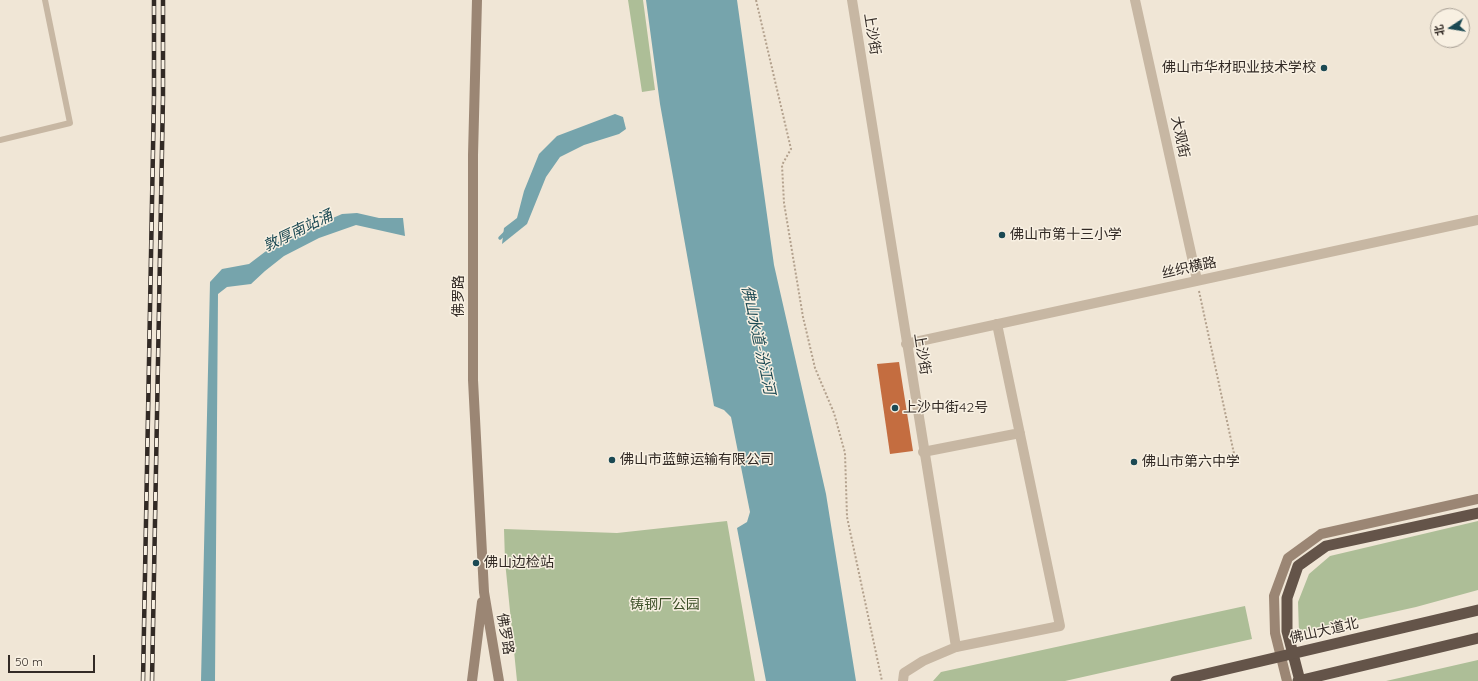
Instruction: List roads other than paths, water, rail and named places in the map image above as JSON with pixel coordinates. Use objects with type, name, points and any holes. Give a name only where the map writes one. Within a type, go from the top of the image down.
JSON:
[{"type":"highway","points":[[1478,513],[1326,546],[1298,566],[1286,598],[1287,631],[1298,681],[1478,638]]},
{"type":"highway","name":"佛山大道北","points":[[1176,681],[1478,610]]},
{"type":"main road","name":"佛罗路","points":[[477,0],[473,155],[473,380],[484,592],[499,681]]},
{"type":"main road","points":[[1287,681],[1275,633],[1274,596],[1288,558],[1321,534],[1478,499]]},
{"type":"main road","name":"佛罗路","points":[[472,681],[484,592]]},
{"type":"street","name":"上沙街","points":[[852,0],[923,452],[956,647]]},
{"type":"street","name":"大观街","points":[[1135,0],[1197,280]]},
{"type":"street","name":"丝织横路","points":[[906,344],[1478,220]]},
{"type":"street","points":[[903,681],[904,673],[923,662],[956,647],[1060,626],[997,324]]},
{"type":"street","points":[[923,452],[1020,432]]},
{"type":"lane","points":[[0,140],[70,123],[45,0]]},
{"type":"water","name":"佛山水道-汾江河","points":[[646,0],[737,0],[774,265],[826,494],[856,681],[766,681],[737,528],[747,522],[750,512],[731,417],[724,410],[714,406],[660,104]]},
{"type":"water","points":[[615,114],[623,117],[626,129],[619,134],[584,145],[560,157],[546,177],[527,224],[502,244],[504,228],[517,218],[524,191],[539,154],[557,136]]},
{"type":"water","points":[[357,213],[379,218],[403,218],[405,236],[356,225],[319,238],[284,256],[251,284],[227,287],[218,294],[215,681],[201,681],[210,282],[222,269],[249,264],[278,242],[342,214]]},
{"type":"waterway","name":"敦厚南站涌","points":[[500,238],[506,232]]},
{"type":"railway","points":[[143,681],[154,96],[154,0]]},
{"type":"railway","points":[[152,681],[163,96],[163,0]]},
{"type":"place","name":"佛山市华材职业技术学校","points":[[1324,68]]},
{"type":"place","name":"佛山市第十三小学","points":[[1002,235]]},
{"type":"place","name":"上沙中街42号","points":[[895,408]]},
{"type":"place","name":"佛山市蓝鲸运输有限公司","points":[[612,460]]},
{"type":"place","name":"佛山市第六中学","points":[[1134,462]]},
{"type":"place","name":"佛山边检站","points":[[476,563]]},
{"type":"park label","name":"铸钢厂公园","points":[[665,605]]}]
